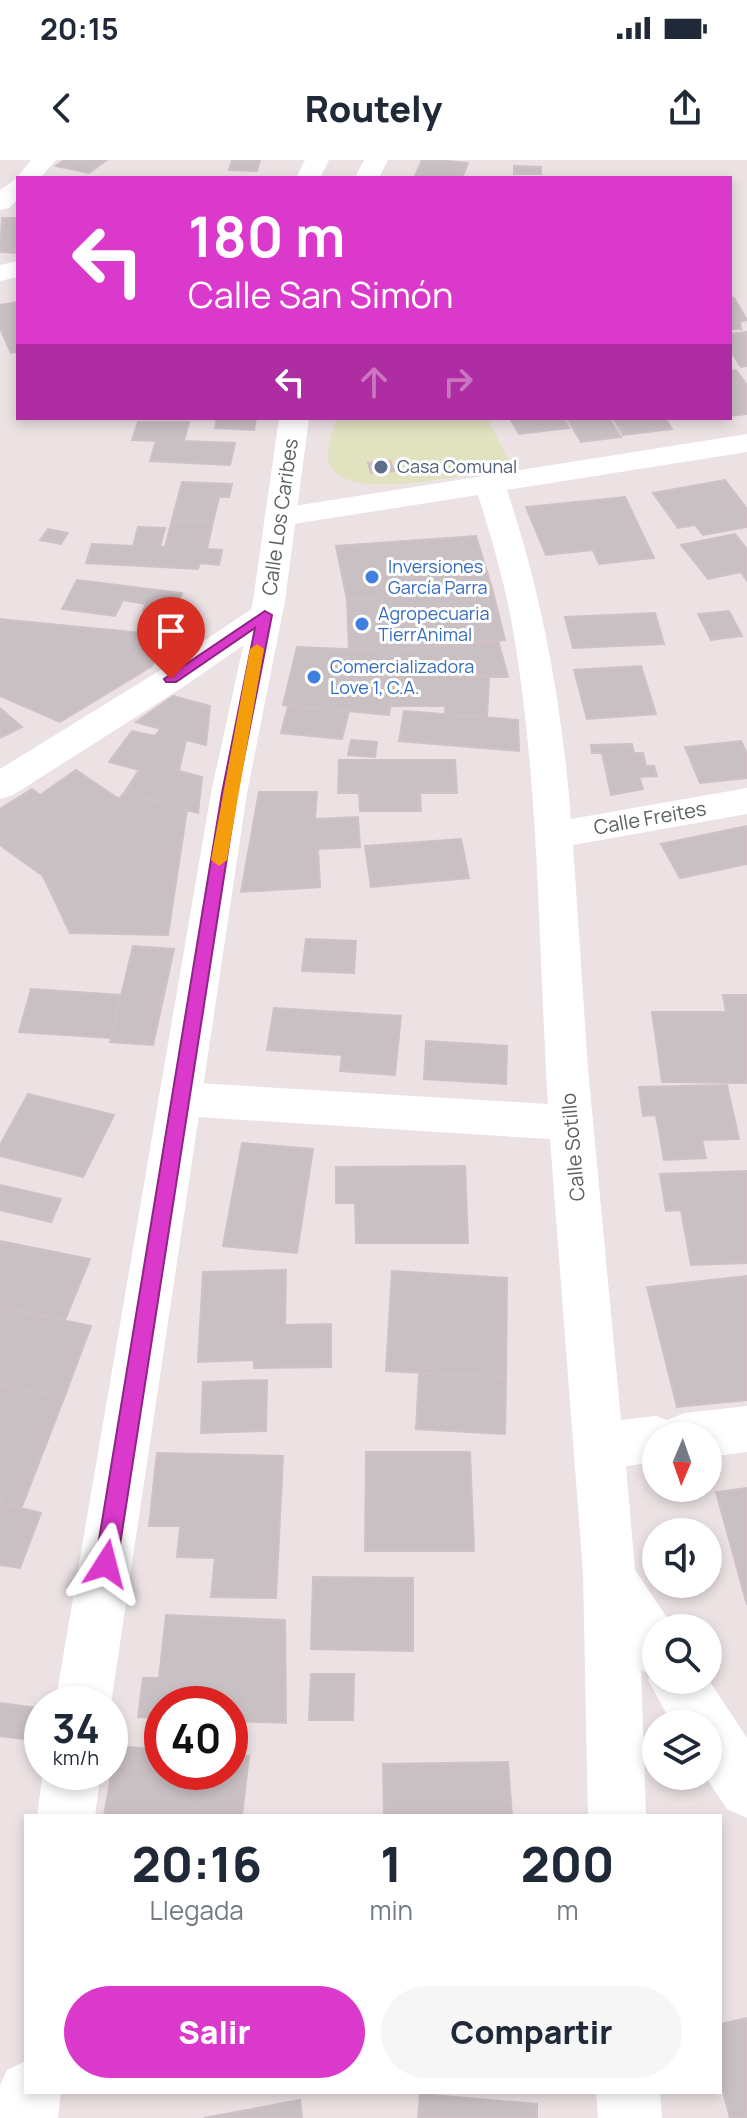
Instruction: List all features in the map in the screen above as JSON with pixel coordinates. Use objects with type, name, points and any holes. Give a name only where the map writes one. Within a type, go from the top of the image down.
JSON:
[{"type":"street","points":[[29,176],[44,160]]},
{"type":"street","points":[[0,203],[16,188]]},
{"type":"street","name":"Calle Los Caribes","points":[[86,1686],[229,793],[265,615],[294,420]]},
{"type":"street","points":[[280,517],[747,443]]},
{"type":"street","name":"Calle Sotillo","points":[[490,484],[509,535],[530,618],[549,762],[571,1123],[609,1577],[617,1814]]},
{"type":"street","points":[[0,786],[171,679],[265,615]]},
{"type":"street","name":"Calle Freites","points":[[554,835],[747,801]]},
{"type":"street","points":[[180,1099],[571,1123]]},
{"type":"street","points":[[722,1432],[747,1429]]},
{"type":"street","points":[[598,1446],[642,1441]]},
{"type":"street","points":[[609,1577],[642,1628]]},
{"type":"street","points":[[722,1751],[747,1789]]},
{"type":"street","points":[[66,1814],[70,1790]]},
{"type":"street","points":[[26,2118],[29,2094]]},
{"type":"street","points":[[628,2094],[630,2118]]},
{"type":"green space","points":[[336,420],[488,420],[512,467],[413,483],[359,482],[340,476],[329,463],[329,447]]},
{"type":"building","points":[[64,160],[107,160],[89,173],[56,166]]},
{"type":"building","points":[[232,160],[260,160],[257,171],[229,170]]},
{"type":"building","points":[[422,160],[468,163],[463,176],[415,176]]},
{"type":"building","points":[[514,166],[541,167],[541,174],[514,174]]},
{"type":"building","points":[[2,218],[16,218],[16,253],[0,252]]},
{"type":"building","points":[[732,298],[747,320],[740,322],[741,329],[732,329]]},
{"type":"building","points":[[16,302],[16,352],[11,353],[0,328],[0,305]]},
{"type":"building","points":[[747,332],[747,366],[741,367],[732,353],[732,334]]},
{"type":"building","points":[[736,370],[747,385],[747,414],[732,416],[732,371]]},
{"type":"building","points":[[217,420],[256,420],[254,430],[215,428]]},
{"type":"building","points":[[511,420],[565,420],[569,428],[519,434]]},
{"type":"building","points":[[568,420],[610,420],[621,437],[581,442]]},
{"type":"building","points":[[614,420],[666,420],[672,429],[623,435]]},
{"type":"building","points":[[138,422],[189,422],[184,441],[235,443],[230,465],[150,461],[156,441],[132,440]]},
{"type":"building","name":"Casa Comunal","points":[[390,461],[394,471],[371,473],[368,463]]},
{"type":"building","points":[[725,480],[747,509],[747,527],[703,535],[695,525],[678,528],[653,493]]},
{"type":"building","points":[[182,482],[232,484],[229,497],[219,497],[213,522],[172,520]]},
{"type":"building","points":[[625,497],[654,558],[599,564],[593,550],[546,555],[526,507]]},
{"type":"building","points":[[172,520],[213,522],[207,549],[222,550],[219,565],[200,563],[198,569],[86,563],[92,544],[133,546],[138,527],[165,528],[160,547],[165,547]]},
{"type":"building","points":[[48,529],[68,533],[61,544],[40,540]]},
{"type":"building","points":[[735,534],[747,549],[747,581],[741,572],[708,579],[681,545]]},
{"type":"building","points":[[476,536],[492,588],[347,600],[336,546]]},
{"type":"building","points":[[77,580],[182,593],[172,615],[143,611],[146,604],[123,600],[115,616],[62,609]]},
{"type":"building","points":[[492,588],[505,640],[392,651],[349,650],[347,600]]},
{"type":"building","points":[[729,611],[742,636],[711,640],[698,614]]},
{"type":"building","points":[[655,613],[664,644],[573,648],[565,617]]},
{"type":"building","points":[[0,619],[164,635],[152,666],[60,722],[0,696]]},
{"type":"building","points":[[498,640],[508,677],[396,675],[389,715],[283,705],[297,647],[392,651]]},
{"type":"building","points":[[641,666],[656,714],[587,719],[574,670]]},
{"type":"building","points":[[396,675],[489,677],[487,718],[445,714],[445,706],[390,706]]},
{"type":"building","points":[[173,696],[210,706],[206,745],[186,740],[179,771],[202,777],[198,813],[124,793],[139,770],[109,762],[132,731],[155,736],[161,729],[136,722]]},
{"type":"building","points":[[288,706],[349,711],[342,739],[281,733]]},
{"type":"building","points":[[0,708],[22,727],[0,738]]},
{"type":"building","points":[[404,711],[518,720],[519,751],[399,741]]},
{"type":"building","points":[[351,740],[377,742],[375,757],[348,755]]},
{"type":"building","points":[[741,741],[747,754],[747,778],[700,783],[685,747]]},
{"type":"building","points":[[632,744],[634,753],[643,753],[646,766],[654,766],[657,776],[639,777],[643,789],[611,795],[602,753],[592,753],[591,745]]},
{"type":"building","points":[[339,760],[455,760],[457,793],[420,793],[421,811],[360,811],[359,793],[338,793]]},
{"type":"building","points":[[76,770],[119,799],[124,793],[187,810],[168,935],[70,933],[43,876],[0,845],[0,809],[32,789],[40,795]]},
{"type":"building","points":[[259,792],[317,792],[315,819],[358,817],[360,847],[318,849],[320,887],[241,892]]},
{"type":"building","points":[[747,826],[747,864],[680,878],[661,844]]},
{"type":"building","points":[[461,839],[469,878],[371,887],[365,846]]},
{"type":"building","points":[[306,939],[356,941],[354,973],[302,971]]},
{"type":"building","points":[[133,946],[174,949],[153,1045],[110,1042]]},
{"type":"building","points":[[31,989],[121,995],[111,1038],[19,1032]]},
{"type":"building","points":[[723,995],[747,995],[747,1083],[662,1082],[652,1012],[726,1012]]},
{"type":"building","points":[[274,1008],[401,1016],[395,1075],[340,1071],[342,1055],[267,1050]]},
{"type":"building","points":[[426,1041],[507,1046],[506,1084],[424,1079]]},
{"type":"building","points":[[727,1085],[739,1139],[702,1140],[706,1158],[664,1160],[656,1115],[643,1116],[639,1087]]},
{"type":"building","points":[[28,1094],[114,1115],[83,1177],[0,1156],[0,1145]]},
{"type":"building","points":[[242,1143],[313,1149],[297,1253],[223,1246]]},
{"type":"building","points":[[465,1166],[468,1243],[356,1243],[355,1203],[336,1203],[336,1167]]},
{"type":"building","points":[[747,1171],[747,1263],[691,1265],[681,1210],[666,1211],[660,1174]]},
{"type":"building","points":[[0,1185],[61,1199],[51,1222],[0,1210]]},
{"type":"building","points":[[0,1241],[90,1259],[65,1320],[0,1307]]},
{"type":"building","points":[[286,1270],[285,1325],[331,1324],[331,1367],[254,1368],[254,1360],[198,1362],[203,1272]]},
{"type":"building","points":[[392,1271],[507,1278],[506,1377],[386,1371]]},
{"type":"building","points":[[747,1276],[747,1400],[677,1407],[647,1287]]},
{"type":"building","points":[[0,1307],[91,1326],[64,1398],[0,1384]]},
{"type":"building","points":[[419,1373],[506,1377],[505,1434],[416,1429]]},
{"type":"building","points":[[267,1380],[266,1431],[201,1433],[203,1382]]},
{"type":"building","points":[[0,1384],[64,1398],[21,1509],[0,1503]]},
{"type":"building","points":[[366,1452],[470,1452],[474,1551],[365,1551]]},
{"type":"building","points":[[157,1453],[283,1456],[276,1598],[211,1597],[215,1558],[177,1557],[180,1526],[149,1526]]},
{"type":"building","points":[[747,1488],[747,1605],[719,1502],[722,1502],[722,1491]]},
{"type":"building","points":[[0,1503],[41,1513],[20,1568],[0,1565]]},
{"type":"building","points":[[313,1577],[413,1578],[413,1651],[311,1649]]},
{"type":"building","points":[[166,1615],[285,1620],[286,1723],[248,1722],[248,1686],[144,1686],[144,1717],[138,1717],[143,1678],[159,1678]]},
{"type":"building","points":[[311,1674],[354,1674],[353,1720],[309,1720]]},
{"type":"building","points":[[0,1703],[24,1706],[24,1739],[0,1736]]},
{"type":"building","points":[[128,1747],[144,1748],[144,1790],[245,1790],[242,1814],[104,1814],[108,1790],[128,1790]]},
{"type":"building","points":[[508,1762],[512,1814],[384,1814],[383,1764]]},
{"type":"building","points":[[747,2018],[747,2118],[730,2118],[722,2088],[722,2024]]},
{"type":"building","points":[[420,2094],[537,2104],[537,2118],[418,2118]]},
{"type":"building","points":[[300,2100],[302,2118],[204,2118]]},
{"type":"slow traffic","points":[[219,860],[257,649]]},
{"type":"place","name":"Casa Comunal","points":[[381,467]]},
{"type":"place","name":"Inversiones García Parra","points":[[372,577]]},
{"type":"place","name":"Agropecuaria TierrAnimal","points":[[362,624]]},
{"type":"place","name":"Comercializadora Love 1, C.A.","points":[[314,677]]},
{"type":"route","points":[[106,1564],[229,793],[265,615],[171,679]]}]
